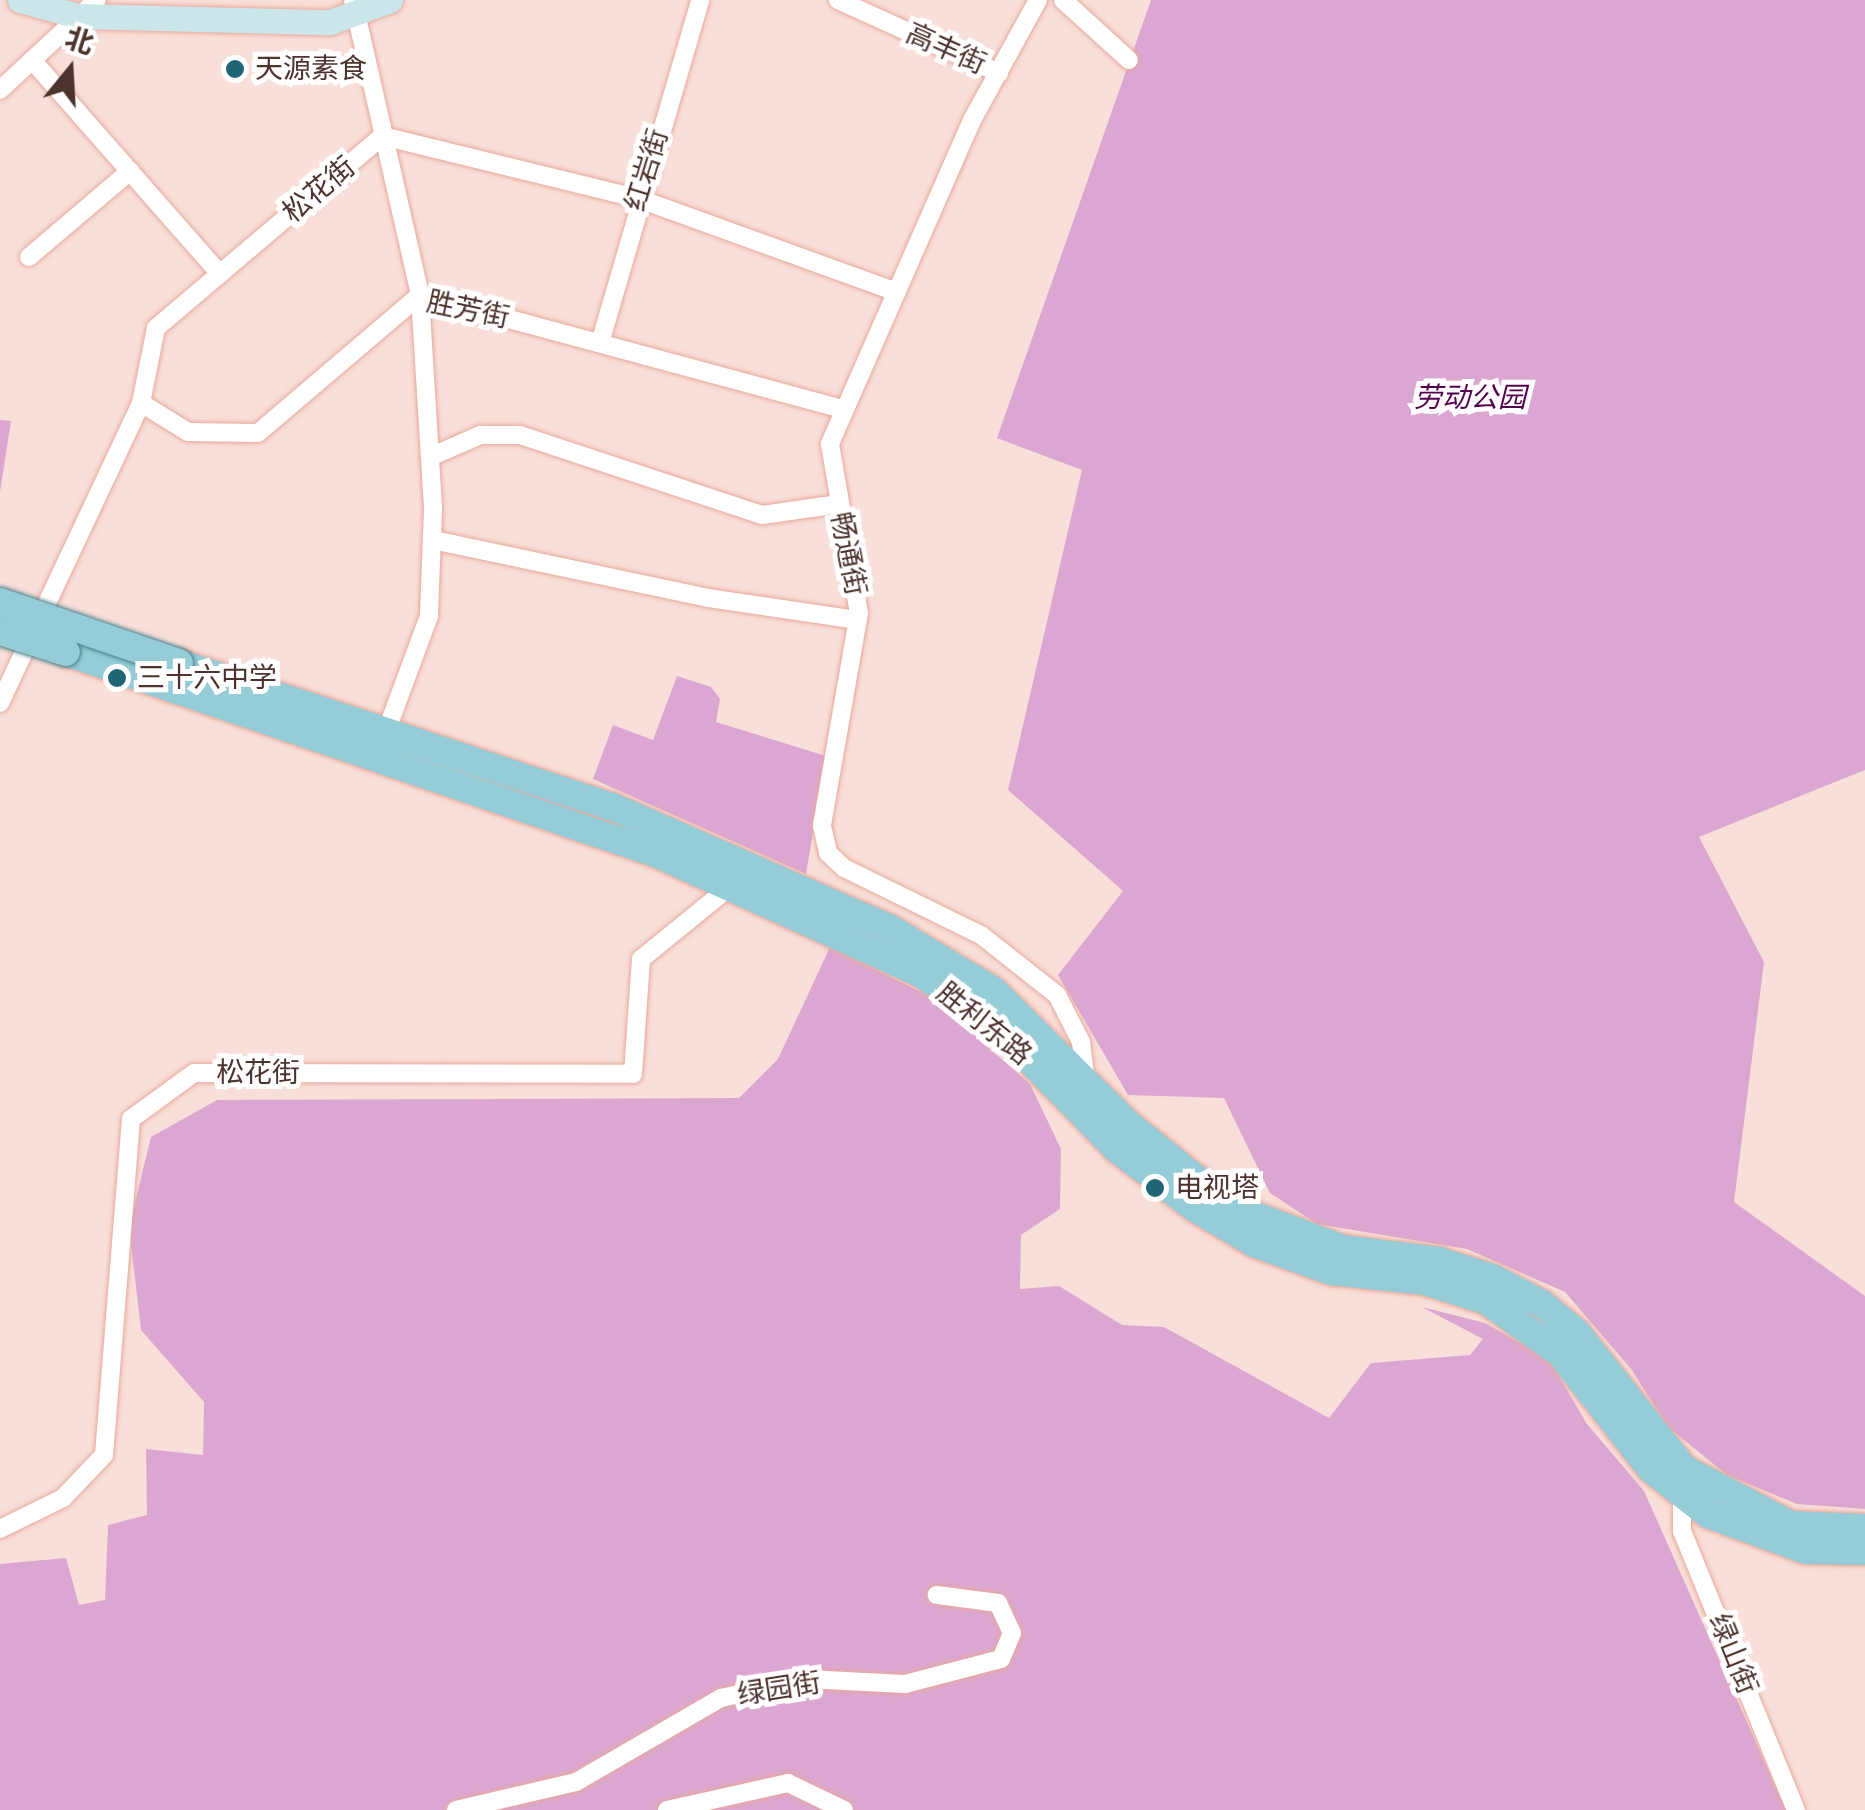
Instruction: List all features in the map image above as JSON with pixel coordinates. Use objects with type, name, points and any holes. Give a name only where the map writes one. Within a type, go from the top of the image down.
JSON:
[{"type":"main road","points":[[20,0],[88,8],[330,22],[355,8],[390,0]]},
{"type":"main road","points":[[0,602],[643,818],[889,928],[994,991],[1085,1077],[1128,1124],[1230,1206],[1343,1249],[1468,1270],[1542,1304],[1577,1332],[1668,1453],[1716,1490],[1792,1525],[1865,1528]]},
{"type":"main road","name":"胜利东路","points":[[0,630],[476,789],[732,885],[922,974],[999,1029],[1118,1149],[1254,1243],[1331,1271],[1424,1281],[1488,1301],[1560,1353],[1651,1470],[1682,1496],[1758,1537],[1806,1550],[1865,1550]]},
{"type":"street","name":"红岩街","points":[[600,342],[638,198],[700,0]]},
{"type":"street","name":"高丰街","points":[[838,0],[999,73]]},
{"type":"street","name":"畅通街","points":[[1038,0],[999,73],[896,292],[842,408],[830,444],[859,589],[822,826],[828,852],[844,868],[982,935],[1056,995],[1080,1042],[1085,1077]]},
{"type":"street","points":[[1063,0],[1130,60]]},
{"type":"street","points":[[0,90],[88,8]]},
{"type":"street","points":[[355,8],[420,294],[434,540],[430,616],[386,732]]},
{"type":"street","points":[[32,60],[220,274]]},
{"type":"street","name":"松花街","points":[[0,703],[141,403],[156,328],[382,136],[638,198],[896,292]]},
{"type":"street","points":[[29,256],[130,172]]},
{"type":"street","name":"胜芳街","points":[[141,403],[188,432],[258,434],[420,294],[842,408]]},
{"type":"street","points":[[430,458],[480,435],[520,435],[762,514],[839,504]]},
{"type":"street","points":[[434,540],[708,598],[857,620]]},
{"type":"street","name":"松花街","points":[[0,1529],[62,1498],[104,1456],[131,1119],[194,1073],[633,1074],[641,959],[732,885]]},
{"type":"street","name":"绿山街","points":[[1682,1496],[1682,1530],[1796,1810]]},
{"type":"street","name":"绿园街","points":[[456,1810],[576,1782],[721,1698],[806,1679],[905,1684],[1001,1659],[1012,1633],[998,1603],[937,1595]]},
{"type":"street","points":[[667,1810],[788,1783],[844,1810]]},
{"type":"green space","name":"劳动公园","points":[[1151,0],[1865,0],[1865,770],[1699,837],[1764,962],[1734,1202],[1865,1296],[1865,1509],[1797,1504],[1727,1475],[1668,1427],[1631,1369],[1565,1292],[1467,1249],[1317,1224],[1270,1193],[1224,1098],[1128,1095],[1058,975],[1123,891],[1008,790],[1082,470],[997,438]]},
{"type":"green space","points":[[0,420],[11,421],[0,492]]},
{"type":"green space","points":[[677,676],[711,687],[720,699],[716,722],[826,756],[806,874],[593,779],[613,725],[653,740]]},
{"type":"green space","points":[[830,947],[931,997],[1030,1084],[1061,1149],[1060,1209],[1021,1235],[1020,1289],[1059,1286],[1122,1325],[1164,1327],[1329,1418],[1371,1363],[1470,1355],[1483,1339],[1422,1307],[1485,1323],[1549,1359],[1587,1424],[1644,1491],[1786,1810],[0,1810],[0,1564],[66,1558],[79,1605],[105,1600],[108,1525],[147,1515],[146,1449],[203,1455],[204,1402],[141,1330],[129,1227],[151,1137],[217,1100],[739,1098],[778,1059]]},
{"type":"place","name":"天源素食","points":[[235,69]]},
{"type":"place","name":"三十六中学","points":[[117,678]]},
{"type":"place","name":"电视塔","points":[[1155,1188]]}]
